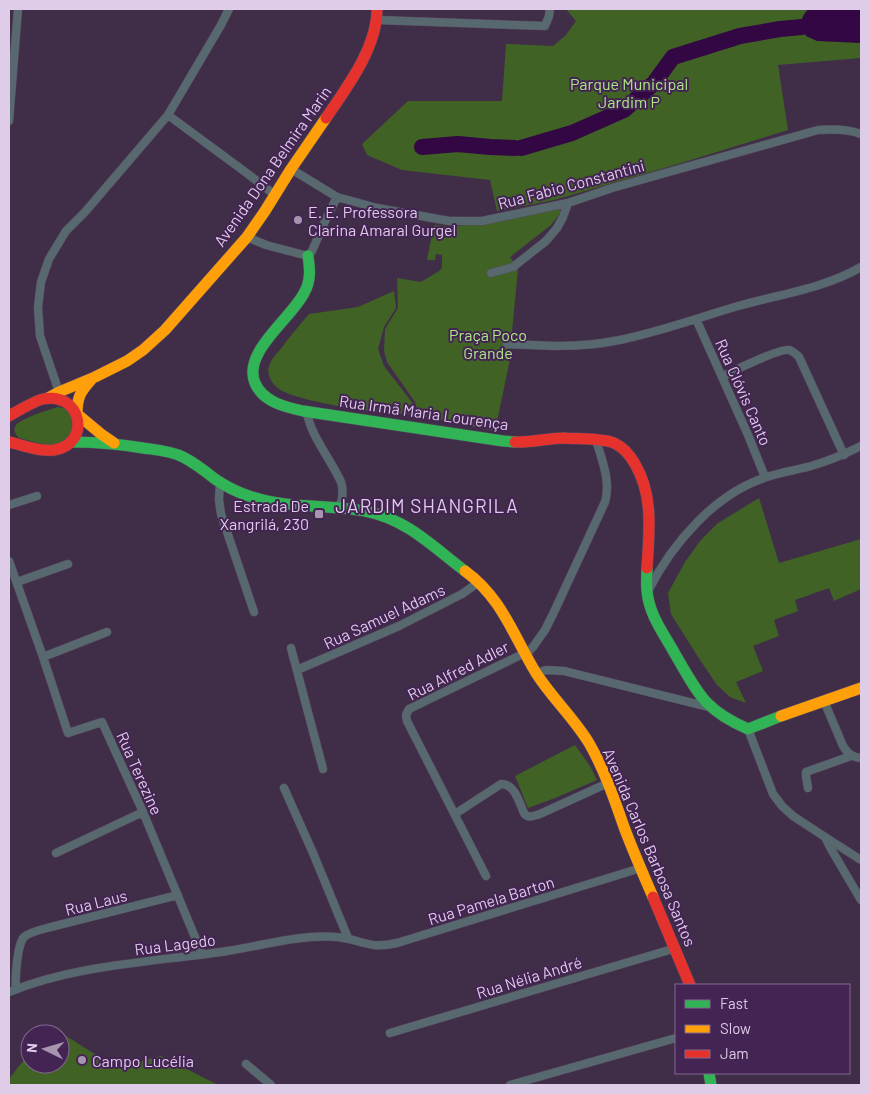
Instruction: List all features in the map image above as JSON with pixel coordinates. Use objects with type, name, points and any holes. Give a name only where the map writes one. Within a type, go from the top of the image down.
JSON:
[{"type":"main road","name":"Avenida Dona Belmira Marin","points":[[10,417],[42,399],[95,377],[127,361],[143,350],[165,330],[247,238],[291,169],[348,86],[371,40],[377,14]]},
{"type":"main road","name":"Rua Irmã Maria Lourença","points":[[308,256],[310,275],[305,290],[293,310],[258,352],[254,361],[254,379],[262,394],[279,404],[307,411],[503,441],[520,442],[562,438],[612,442],[623,448],[641,474],[649,503],[647,592],[652,614],[698,693],[712,708],[748,729]]},
{"type":"main road","name":"Avenida Dona Belmira Marin","points":[[71,442],[79,428],[76,404],[78,394],[95,377]]},
{"type":"main road","points":[[48,398],[66,402],[74,407],[77,414]]},
{"type":"main road","name":"Avenida Carlos Barbosa Santos","points":[[77,414],[116,444]]},
{"type":"main road","points":[[10,440],[36,448],[54,450],[63,448],[71,442]]},
{"type":"main road","name":"Avenida Carlos Barbosa Santos","points":[[71,442],[116,444],[162,450],[179,455],[220,482],[250,496],[275,502],[368,512],[383,517],[408,528],[426,540],[479,582],[498,605],[536,673],[576,723],[588,742],[608,783],[690,984]]},
{"type":"main road","points":[[748,729],[790,712],[861,688]]},
{"type":"street","points":[[9,121],[18,9]]},
{"type":"street","points":[[59,392],[40,336],[38,307],[41,282],[49,259],[66,231],[85,212],[168,115],[229,9]]},
{"type":"street","points":[[377,14],[545,26],[550,9]]},
{"type":"street","points":[[168,115],[275,195]]},
{"type":"street","name":"Rua Fabio Constantini","points":[[291,169],[337,197],[376,208],[457,222],[482,221],[568,203],[612,188],[818,130],[845,130],[861,134]]},
{"type":"street","points":[[247,238],[308,256],[337,197]]},
{"type":"street","points":[[491,273],[513,267],[546,241],[557,228],[568,203]]},
{"type":"street","points":[[508,344],[542,346],[590,345],[614,341],[650,333],[731,308],[828,282],[861,267]]},
{"type":"street","name":"Rua Clóvis Canto","points":[[696,319],[765,477]]},
{"type":"street","points":[[722,377],[782,351],[789,350],[793,352],[799,357],[844,455]]},
{"type":"street","points":[[307,411],[314,431],[341,482],[343,496],[338,509]]},
{"type":"street","name":"Rua Alfred Adler","points":[[455,814],[407,721],[406,715],[409,709],[534,647],[545,630],[572,576],[605,502],[608,489],[596,440]]},
{"type":"street","points":[[647,592],[678,544],[698,520],[734,492],[765,477],[812,466],[844,455],[861,446]]},
{"type":"street","points":[[220,482],[219,500],[221,514],[254,612]]},
{"type":"street","points":[[9,505],[37,496]]},
{"type":"street","name":"Rua Terezine","points":[[9,561],[68,734],[102,722],[143,812],[202,954]]},
{"type":"street","points":[[17,582],[68,564]]},
{"type":"street","name":"Rua Samuel Adams","points":[[297,670],[399,626],[446,603],[479,582]]},
{"type":"street","points":[[43,657],[108,632]]},
{"type":"street","points":[[291,648],[324,769]]},
{"type":"street","points":[[536,673],[546,670],[564,671],[712,708]]},
{"type":"street","points":[[824,701],[843,746],[851,756]]},
{"type":"street","points":[[748,729],[773,794],[782,806],[793,816],[860,858]]},
{"type":"street","points":[[808,788],[806,772],[851,756],[861,758]]},
{"type":"street","points":[[486,876],[455,814],[501,784],[512,787],[524,813],[528,817],[540,814],[608,783]]},
{"type":"street","points":[[284,788],[348,938]]},
{"type":"street","points":[[56,853],[143,812]]},
{"type":"street","points":[[825,837],[861,900]]},
{"type":"street","name":"Rua Pamela Barton","points":[[348,938],[372,945],[384,946],[397,943],[641,868]]},
{"type":"street","name":"Rua Laus","points":[[12,990],[25,937],[34,932],[178,895]]},
{"type":"street","name":"Rua Lagedo","points":[[12,990],[61,975],[143,961],[241,949],[301,937],[325,936],[348,938]]},
{"type":"street","name":"Rua Nélia André","points":[[390,1033],[676,948]]},
{"type":"street","points":[[510,1085],[675,1038]]},
{"type":"street","points":[[246,1064],[271,1085]]},
{"type":"green space","name":"Parque Municipal Jardim P","points":[[566,9],[809,9],[806,11],[851,42],[861,43],[861,58],[778,65],[788,130],[554,200],[497,211],[490,180],[402,170],[367,155],[362,144],[408,101],[502,101],[506,44],[553,46],[566,35],[576,21]]},
{"type":"green space","name":"Praça Poco Grande","points":[[557,207],[561,212],[551,225],[510,257],[518,268],[509,364],[495,431],[416,415],[418,412],[415,402],[387,362],[384,351],[385,329],[398,308],[397,278],[421,282],[442,268],[442,255],[436,254],[435,260],[427,260],[434,225],[454,227]]},
{"type":"green space","points":[[394,291],[396,308],[384,327],[378,349],[384,366],[414,405],[414,414],[386,413],[304,399],[279,389],[270,379],[268,369],[275,355],[309,314],[358,307]]},
{"type":"green space","points":[[59,407],[69,410],[77,429],[57,448],[19,438],[16,435],[15,428],[20,422]]},
{"type":"green space","points":[[759,498],[779,563],[861,539],[861,589],[834,601],[829,588],[795,600],[798,611],[774,620],[779,636],[753,646],[763,671],[736,682],[746,703],[730,697],[717,685],[671,614],[668,593],[685,562],[700,541],[718,523]]},
{"type":"green space","points":[[575,745],[590,766],[597,780],[528,808],[515,776]]},
{"type":"green space","name":"Campo Lucélia","points":[[70,1039],[117,1068],[161,1056],[218,1085],[9,1085],[9,1079],[20,1065],[20,1074],[70,1074]]},
{"type":"shaded area","points":[[809,9],[861,9],[861,43],[817,41],[806,36],[802,19]]},
{"type":"waterway","points":[[521,148],[572,133],[624,110],[654,83],[673,57],[740,36],[802,27]]},
{"type":"waterway","points":[[422,147],[458,144],[515,148]]},
{"type":"traffic: fast","points":[[308,256],[309,275],[304,293],[261,348],[255,360],[253,371],[255,383],[263,395],[275,403],[303,411],[515,442]]},
{"type":"traffic: fast","points":[[71,442],[116,444],[169,452],[187,459],[223,484],[249,496],[277,503],[351,509],[380,515],[407,527],[465,571]]},
{"type":"traffic: fast","points":[[647,568],[648,600],[654,616],[690,679],[704,699],[721,715],[748,729],[781,716]]},
{"type":"traffic: fast","points":[[709,1074],[711,1085]]},
{"type":"traffic: slow","points":[[48,398],[127,361],[143,350],[165,330],[247,237],[326,118]]},
{"type":"traffic: slow","points":[[91,380],[80,396],[77,414],[114,443]]},
{"type":"traffic: slow","points":[[465,571],[478,582],[498,605],[536,673],[589,743],[604,773],[653,897]]},
{"type":"traffic: slow","points":[[781,716],[861,688]]},
{"type":"traffic: jam","points":[[326,118],[351,80],[366,52],[376,24],[377,9]]},
{"type":"traffic: jam","points":[[9,416],[39,400],[56,399],[67,403],[74,410],[78,429],[74,438],[66,446],[54,450],[37,449],[9,442]]},
{"type":"traffic: jam","points":[[515,442],[558,438],[603,440],[617,445],[629,454],[641,476],[648,502],[649,541],[647,568]]},
{"type":"traffic: jam","points":[[653,897],[690,984]]},
{"type":"place","name":"E. E. Professora Clarina Amaral Gurgel","points":[[298,220]]},
{"type":"place","name":"Estrada De Xangrilá, 230","points":[[319,514]]},
{"type":"place","name":"Campo Lucélia","points":[[82,1060]]},
{"type":"district","name":"JARDIM SHANGRILA","points":[[427,505]]}]
